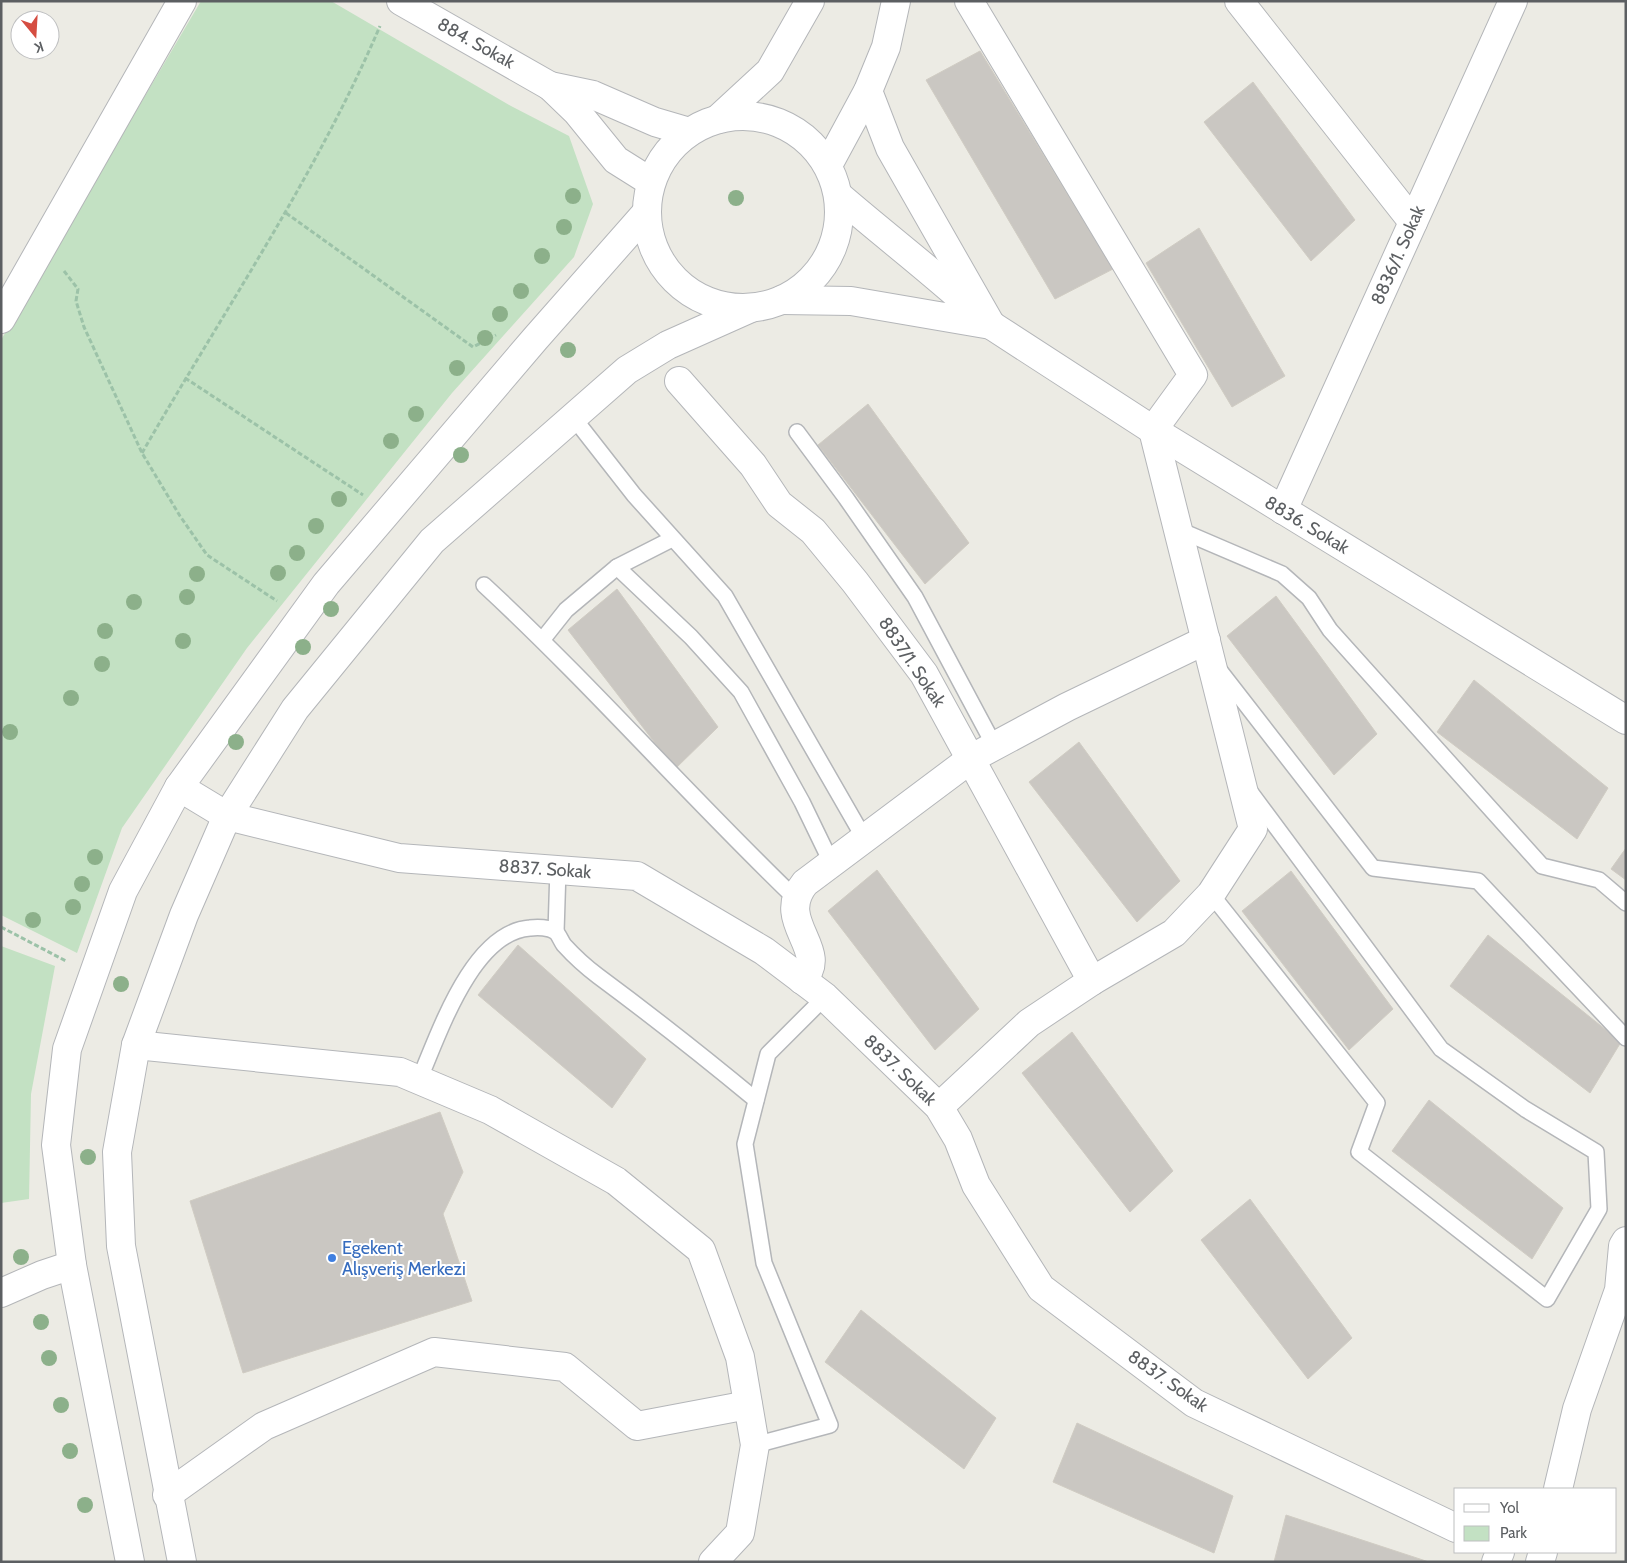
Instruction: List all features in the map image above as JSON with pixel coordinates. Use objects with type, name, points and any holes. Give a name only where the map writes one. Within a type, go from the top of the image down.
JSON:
[{"type":"street","points":[[1,319],[182,1]]},
{"type":"street","name":"884. Sokak","points":[[401,1],[550,86],[577,112],[616,160],[651,182]]},
{"type":"street","points":[[751,308],[719,306],[690,293],[667,272],[651,244],[646,213],[651,182],[666,154],[689,132],[718,119],[770,71],[810,1]]},
{"type":"street","points":[[828,165],[868,91],[886,47],[896,1]]},
{"type":"street","points":[[939,1107],[1029,1023],[1092,981],[1174,933],[1211,894],[1253,829],[1153,430],[1193,375],[969,1]]},
{"type":"street","points":[[1239,1],[1412,222]]},
{"type":"street","name":"8836/1. Sokak","points":[[1282,510],[1513,1]]},
{"type":"street","name":"884. Sokak","points":[[550,86],[593,95],[655,122],[689,132]]},
{"type":"street","points":[[868,91],[890,148],[991,325]]},
{"type":"street","points":[[718,119],[749,116],[780,123],[807,140],[828,165],[838,195],[839,227],[829,257],[809,282],[782,300]]},
{"type":"street","points":[[838,195],[950,286],[991,325]]},
{"type":"street","points":[[130,1562],[72,1265],[56,1145],[68,1049],[123,892],[179,788],[326,584],[535,339],[646,213]]},
{"type":"street","points":[[182,1562],[167,1495],[121,1246],[117,1152],[136,1045],[184,915],[227,816],[295,708],[432,541],[627,370],[668,345],[751,308],[782,300],[851,301],[991,325]]},
{"type":"street","name":"8836. Sokak","points":[[991,325],[1153,430],[1626,720]]},
{"type":"street","name":"8837/1. Sokak","points":[[679,381],[753,465],[779,504],[813,531],[856,582],[983,752],[1092,981]]},
{"type":"street","points":[[802,980],[807,975],[812,960],[796,920],[794,910],[796,898],[805,883],[831,862],[983,752],[1136,672],[1208,650]]},
{"type":"street","name":"8837. Sokak","points":[[179,788],[227,816],[399,858],[637,876],[764,951],[825,997],[939,1107],[958,1139],[976,1185],[1041,1288],[1194,1403],[1454,1527]]},
{"type":"street","points":[[136,1045],[400,1072],[490,1110],[616,1181],[701,1250],[740,1358],[755,1445],[740,1533],[713,1562]]},
{"type":"street","points":[[1558,1488],[1578,1409],[1619,1290],[1623,1246],[1626,1241]]},
{"type":"street","points":[[1,1294],[42,1275],[72,1265]]},
{"type":"street","points":[[167,1495],[264,1426],[434,1352],[565,1367],[637,1426],[748,1405]]},
{"type":"lane","points":[[573,417],[634,495],[725,596],[864,838]]},
{"type":"lane","points":[[797,432],[915,597],[983,752]]},
{"type":"lane","points":[[1178,529],[1282,574],[1310,598],[1330,630],[1542,866],[1599,880],[1626,902]]},
{"type":"lane","points":[[543,640],[566,610],[617,567],[672,539]]},
{"type":"lane","points":[[617,567],[691,637],[741,692],[802,802],[831,862]]},
{"type":"lane","points":[[484,585],[543,640],[728,834],[796,898]]},
{"type":"lane","points":[[1208,650],[1373,868],[1478,881],[1626,1038]]},
{"type":"lane","points":[[1211,894],[1377,1103],[1359,1152],[1547,1299],[1599,1209],[1596,1152],[1525,1109],[1441,1049],[1240,779]]},
{"type":"lane","points":[[558,869],[556,932],[564,944],[592,972],[690,1045],[756,1100]]},
{"type":"lane","points":[[418,1080],[462,981],[495,942],[518,929],[544,928],[556,932]]},
{"type":"lane","points":[[755,1445],[830,1425],[764,1263],[745,1144],[768,1054],[825,997]]},
{"type":"path","points":[[142,453],[185,378],[286,213],[380,26]]},
{"type":"path","points":[[286,213],[473,346],[499,334]]},
{"type":"path","points":[[76,301],[84,327],[142,453],[180,516],[207,555],[282,604]]},
{"type":"path","points":[[185,378],[368,498]]},
{"type":"path","points":[[1,927],[73,965]]},
{"type":"green space","points":[[201,1],[331,1],[511,106],[569,136],[593,204],[574,257],[452,393],[247,648],[122,828],[77,953],[1,915],[1,340]]},
{"type":"green space","points":[[1,946],[55,966],[31,1094],[29,1199],[1,1203]]},
{"type":"building","points":[[980,51],[1113,269],[1055,299],[926,80]]},
{"type":"building","points":[[1253,82],[1355,220],[1311,261],[1204,122]]},
{"type":"building","points":[[1199,228],[1285,376],[1232,407],[1146,263]]},
{"type":"building","points":[[868,404],[969,543],[925,584],[818,445]]},
{"type":"building","points":[[617,589],[718,727],[675,769],[568,630]]},
{"type":"building","points":[[1276,596],[1377,734],[1334,775],[1227,636]]},
{"type":"building","points":[[1474,680],[1608,788],[1577,839],[1437,732]]},
{"type":"building","points":[[1079,742],[1180,881],[1137,922],[1029,782]]},
{"type":"building","points":[[1626,848],[1626,880],[1611,869]]},
{"type":"building","points":[[877,870],[979,1009],[935,1050],[828,911]]},
{"type":"building","points":[[1291,871],[1393,1009],[1349,1050],[1242,911]]},
{"type":"building","points":[[1488,935],[1621,1042],[1590,1093],[1450,986]]},
{"type":"building","points":[[518,945],[646,1059],[612,1108],[478,995]]},
{"type":"building","points":[[1072,1032],[1173,1171],[1130,1212],[1022,1073]]},
{"type":"building","points":[[1429,1100],[1563,1208],[1532,1259],[1392,1151]]},
{"type":"building","name":"Egekent Alışveriş Merkezi","points":[[440,1112],[463,1172],[443,1214],[472,1301],[243,1373],[190,1201]]},
{"type":"building","points":[[1250,1199],[1352,1338],[1308,1379],[1201,1240]]},
{"type":"building","points":[[861,1310],[996,1418],[964,1469],[825,1362]]},
{"type":"building","points":[[1077,1423],[1233,1496],[1214,1553],[1053,1482]]},
{"type":"building","points":[[1286,1515],[1429,1562],[1274,1562]]},
{"type":"place","name":"Egekent Alışveriş Merkezi","points":[[332,1258]]}]
